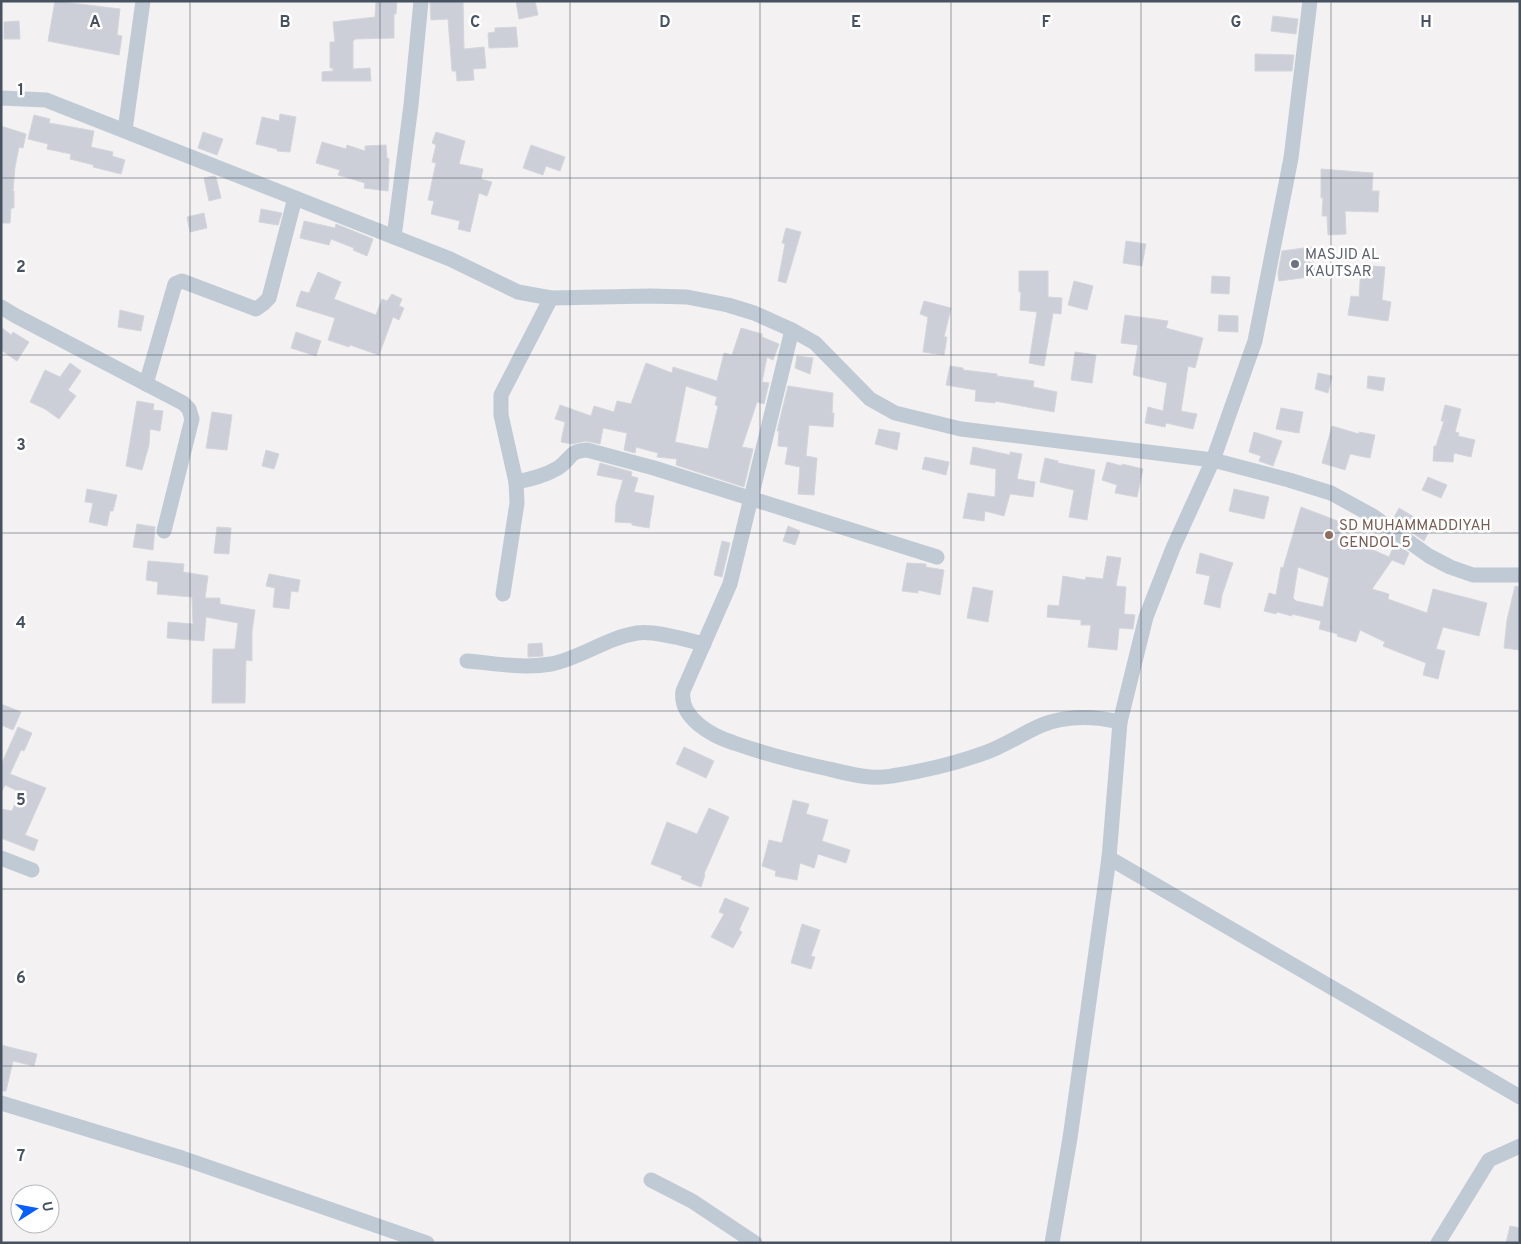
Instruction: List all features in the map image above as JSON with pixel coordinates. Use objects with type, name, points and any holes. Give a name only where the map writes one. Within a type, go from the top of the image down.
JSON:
[{"type":"street","points":[[125,130],[143,1]]},
{"type":"street","points":[[394,237],[412,105],[421,1]]},
{"type":"street","points":[[1052,1243],[1070,1138],[1108,858],[1120,722],[1146,617],[1173,548],[1213,460],[1255,341],[1291,158],[1310,1]]},
{"type":"street","points":[[1,98],[46,100],[450,259],[518,292],[551,298],[686,297],[728,305],[754,313],[815,342],[870,399],[895,413],[961,429],[1213,460],[1331,493],[1373,516],[1429,556],[1450,567],[1473,575],[1520,575]]},
{"type":"street","points":[[146,384],[175,284],[182,281],[256,309],[269,298],[294,198]]},
{"type":"street","points":[[502,594],[516,513],[516,482],[501,415],[501,395],[551,298]]},
{"type":"street","points":[[1,307],[183,403],[189,409],[192,419],[164,531]]},
{"type":"street","points":[[792,330],[730,584],[683,691],[682,697],[686,711],[695,721],[724,740],[779,758],[855,775],[890,777],[951,764],[989,751],[1042,725],[1070,718],[1100,717],[1120,722]]},
{"type":"street","points":[[516,482],[539,478],[561,466],[577,450],[588,450],[654,468],[938,557]]},
{"type":"street","points":[[467,661],[528,665],[552,663],[569,659],[618,638],[638,632],[704,644]]},
{"type":"street","points":[[1,858],[32,870]]},
{"type":"street","points":[[1108,858],[1520,1097]]},
{"type":"street","points":[[1,1103],[182,1158],[427,1243]]},
{"type":"street","points":[[1438,1243],[1489,1160],[1520,1146]]},
{"type":"street","points":[[651,1180],[692,1201],[755,1243]]},
{"type":"building","points":[[55,1],[120,9],[117,35],[122,36],[119,55],[48,41]]},
{"type":"building","points":[[376,1],[397,1],[396,14],[394,14],[394,38],[355,39],[353,41],[353,69],[370,68],[371,81],[322,81],[322,72],[333,71],[333,68],[330,68],[330,42],[335,42],[333,22],[375,17]]},
{"type":"building","points":[[430,1],[463,1],[464,49],[484,47],[486,68],[473,69],[474,80],[457,81],[456,71],[452,71],[448,19],[431,20]]},
{"type":"building","points":[[516,1],[535,1],[538,15],[519,19]]},
{"type":"building","points":[[1273,16],[1298,19],[1296,34],[1271,31]]},
{"type":"building","points":[[19,21],[20,39],[4,39],[4,22]]},
{"type":"building","points":[[516,27],[518,47],[489,48],[488,33],[495,32],[495,28]]},
{"type":"building","points":[[1255,54],[1294,55],[1292,71],[1255,71]]},
{"type":"building","points":[[280,114],[296,117],[290,152],[277,151],[277,149],[256,144],[262,117],[279,121]]},
{"type":"building","points":[[34,115],[50,119],[49,123],[94,131],[91,147],[113,152],[112,156],[125,160],[121,174],[70,159],[71,154],[47,149],[48,144],[28,139]]},
{"type":"building","points":[[1,126],[26,134],[23,148],[19,147],[15,167],[14,208],[11,208],[10,223],[1,223]]},
{"type":"building","points":[[203,132],[223,139],[217,155],[198,148]]},
{"type":"building","points":[[436,132],[465,141],[459,164],[483,169],[481,179],[492,182],[487,196],[479,193],[470,232],[458,229],[460,221],[431,214],[434,201],[428,200],[436,163],[432,162],[436,145],[432,143]]},
{"type":"building","points":[[322,142],[346,149],[347,145],[365,151],[365,146],[386,145],[387,158],[389,159],[388,191],[364,188],[365,183],[338,175],[340,170],[316,163]]},
{"type":"building","points":[[531,145],[565,157],[560,171],[546,166],[543,175],[523,168]]},
{"type":"building","points":[[1321,169],[1373,173],[1372,191],[1379,191],[1378,212],[1345,211],[1346,234],[1328,235],[1327,216],[1322,216]]},
{"type":"building","points":[[216,177],[221,198],[209,201],[204,178]]},
{"type":"building","points":[[261,209],[282,213],[278,225],[259,222]]},
{"type":"building","points":[[204,213],[207,228],[190,232],[187,217]]},
{"type":"building","points":[[304,221],[335,228],[336,224],[373,239],[367,256],[353,250],[354,248],[331,239],[329,245],[300,238]]},
{"type":"building","points":[[786,228],[801,232],[786,283],[778,281],[785,244],[782,243]]},
{"type":"building","points":[[1126,241],[1146,244],[1142,266],[1123,263]]},
{"type":"building","name":"MASJID AL KAUTSAR","points":[[1311,247],[1316,276],[1279,281],[1278,273],[1282,251]]},
{"type":"building","points":[[1361,265],[1385,267],[1382,300],[1391,302],[1388,321],[1348,315],[1351,296],[1359,297]]},
{"type":"building","points":[[1019,271],[1048,271],[1048,297],[1062,298],[1061,314],[1053,313],[1044,366],[1029,363],[1037,312],[1020,310]]},
{"type":"building","points":[[318,272],[341,282],[334,299],[376,315],[382,299],[387,301],[392,294],[402,299],[399,306],[404,308],[399,320],[393,317],[379,355],[328,340],[335,318],[296,306],[301,291],[309,293]]},
{"type":"building","points":[[1212,276],[1230,277],[1229,294],[1211,293]]},
{"type":"building","points":[[1074,281],[1093,286],[1087,310],[1068,305]]},
{"type":"building","points":[[924,301],[951,308],[944,337],[947,337],[944,355],[923,352],[928,317],[920,314]]},
{"type":"building","points":[[120,310],[144,316],[141,331],[118,327]]},
{"type":"building","points":[[1125,315],[1168,321],[1166,328],[1203,338],[1195,368],[1188,366],[1181,411],[1197,414],[1193,429],[1166,423],[1165,427],[1145,423],[1148,407],[1163,411],[1167,383],[1133,375],[1138,345],[1121,343]]},
{"type":"building","points":[[1219,315],[1238,316],[1238,332],[1218,331]]},
{"type":"building","points":[[1,327],[11,335],[13,332],[29,342],[17,361],[1,350]]},
{"type":"building","points":[[741,328],[762,334],[762,337],[779,344],[773,360],[767,357],[762,382],[769,383],[764,404],[757,402],[742,447],[753,449],[744,487],[676,465],[677,459],[657,457],[658,453],[636,447],[635,453],[624,450],[627,433],[603,428],[600,444],[586,441],[572,444],[561,442],[565,422],[555,419],[560,405],[591,416],[594,406],[614,412],[617,401],[631,404],[646,363],[672,373],[673,367],[717,381],[724,353],[732,355]],"holes":[[[686,386],[717,397],[715,405],[718,406],[708,449],[675,442]]]},
{"type":"building","points":[[296,332],[321,341],[316,356],[291,348]]},
{"type":"building","points":[[1075,352],[1096,355],[1092,383],[1071,380]]},
{"type":"building","points":[[797,356],[813,358],[810,374],[795,368]]},
{"type":"building","points":[[70,363],[81,371],[68,390],[76,396],[59,419],[45,409],[30,402],[45,370],[60,377]]},
{"type":"building","points":[[950,366],[963,368],[963,370],[1034,381],[1033,387],[1057,392],[1054,412],[995,401],[995,403],[975,401],[976,390],[946,385]]},
{"type":"building","points":[[1318,373],[1332,376],[1328,393],[1315,389]]},
{"type":"building","points":[[1368,376],[1385,378],[1383,391],[1367,388]]},
{"type":"building","points":[[788,386],[833,393],[833,427],[809,425],[806,456],[817,458],[814,495],[798,494],[800,467],[785,464],[788,447],[778,446],[779,431],[777,431]]},
{"type":"building","points":[[137,401],[154,404],[153,410],[163,411],[160,431],[150,429],[149,445],[142,470],[126,466]]},
{"type":"building","points":[[1445,405],[1461,409],[1455,432],[1459,433],[1458,436],[1475,440],[1471,457],[1454,453],[1453,462],[1433,461],[1434,446],[1436,446],[1444,421],[1441,421]]},
{"type":"building","points":[[1281,408],[1303,412],[1299,433],[1276,429]]},
{"type":"building","points":[[212,412],[232,415],[227,450],[206,448]]},
{"type":"building","points":[[1332,426],[1359,434],[1359,432],[1375,435],[1370,458],[1350,454],[1345,470],[1322,463]]},
{"type":"building","points":[[879,429],[900,433],[897,450],[875,444]]},
{"type":"building","points":[[1254,432],[1282,441],[1273,466],[1259,461],[1261,456],[1249,452]]},
{"type":"building","points":[[973,447],[1010,455],[1010,452],[1022,454],[1017,479],[1035,482],[1033,497],[1010,494],[1004,516],[985,511],[984,521],[963,518],[968,493],[995,497],[996,469],[970,464]]},
{"type":"building","points":[[266,450],[279,454],[274,469],[262,466]]},
{"type":"building","points":[[925,457],[949,462],[946,475],[922,469]]},
{"type":"building","points":[[1045,458],[1058,461],[1058,463],[1095,470],[1087,520],[1069,517],[1074,490],[1040,482]]},
{"type":"building","points":[[1107,462],[1143,469],[1137,497],[1115,493],[1117,485],[1102,480]]},
{"type":"building","points":[[600,463],[632,472],[631,476],[638,478],[634,492],[654,496],[649,528],[632,525],[632,523],[615,522],[616,504],[623,480],[597,475]]},
{"type":"building","points":[[1428,477],[1447,485],[1441,498],[1422,490]]},
{"type":"building","points":[[87,489],[117,495],[113,511],[110,511],[107,526],[89,522],[93,503],[85,502]]},
{"type":"building","points":[[1234,489],[1269,497],[1264,519],[1229,511]]},
{"type":"building","points":[[1301,507],[1343,523],[1339,535],[1361,542],[1360,544],[1389,557],[1395,543],[1409,553],[1404,565],[1392,560],[1372,589],[1389,594],[1388,599],[1427,613],[1433,589],[1487,603],[1479,636],[1443,627],[1436,649],[1445,651],[1438,679],[1423,675],[1426,663],[1383,646],[1385,642],[1360,630],[1356,642],[1337,636],[1338,634],[1319,629],[1321,621],[1292,614],[1292,616],[1264,611],[1269,593],[1276,595],[1281,567],[1283,568]],"holes":[[[1298,567],[1329,578],[1323,607],[1296,601],[1293,598]]]},
{"type":"building","points":[[1399,508],[1431,527],[1424,541],[1393,519]]},
{"type":"building","points":[[137,524],[155,527],[153,550],[133,547]]},
{"type":"building","points":[[788,526],[800,531],[795,545],[783,541]]},
{"type":"building","points":[[217,527],[231,528],[229,554],[214,553]]},
{"type":"building","points":[[722,541],[730,543],[722,577],[714,575]]},
{"type":"building","points":[[1200,553],[1233,563],[1222,595],[1220,608],[1204,604],[1210,576],[1196,573]]},
{"type":"building","points":[[1107,556],[1121,558],[1116,586],[1126,587],[1124,614],[1135,615],[1133,629],[1119,628],[1117,650],[1088,647],[1091,625],[1081,625],[1081,620],[1047,617],[1048,605],[1059,606],[1063,576],[1085,580],[1086,577],[1103,579]]},
{"type":"building","points":[[148,561],[184,564],[183,572],[208,576],[205,598],[220,598],[220,604],[255,610],[252,632],[252,661],[246,660],[245,703],[212,703],[213,649],[235,649],[238,623],[206,617],[204,641],[167,638],[168,622],[193,624],[192,597],[157,594],[158,582],[146,580]]},
{"type":"building","points":[[907,563],[926,564],[926,567],[944,570],[940,595],[918,590],[918,593],[902,591]]},
{"type":"building","points":[[269,574],[300,580],[298,592],[291,591],[289,609],[273,607],[275,588],[266,586]]},
{"type":"building","points":[[1515,586],[1520,587],[1520,650],[1504,648],[1507,620]]},
{"type":"building","points":[[973,587],[993,591],[988,622],[967,618]]},
{"type":"building","points":[[542,643],[543,656],[528,657],[528,644]]},
{"type":"building","points":[[1,704],[21,712],[13,730],[1,725]]},
{"type":"building","points":[[18,727],[32,733],[24,751],[21,750],[10,774],[46,788],[25,835],[38,840],[34,851],[1,838],[1,809],[12,811],[20,792],[5,785],[1,793],[1,765]]},
{"type":"building","points":[[684,747],[714,761],[706,778],[676,764]]},
{"type":"building","points":[[793,800],[809,804],[806,814],[828,820],[822,841],[850,850],[846,863],[818,854],[814,868],[800,863],[797,880],[775,876],[776,871],[762,866],[769,840],[782,843]]},
{"type":"building","points":[[709,808],[729,817],[704,874],[701,887],[681,879],[682,876],[651,864],[667,822],[697,834]]},
{"type":"building","points":[[725,898],[749,908],[739,930],[742,932],[733,948],[711,937],[724,914],[719,912]]},
{"type":"building","points":[[802,924],[820,930],[811,956],[815,957],[811,969],[791,963]]},
{"type":"building","points":[[1,1045],[37,1054],[34,1066],[13,1061],[6,1091],[1,1091]]},
{"type":"building","points":[[1510,1226],[1520,1228],[1520,1243],[1506,1243]]},
{"type":"place","name":"MASJID AL KAUTSAR","points":[[1295,264]]},
{"type":"place","name":"SD MUHAMMADDIYAH GENDOL 5","points":[[1329,535]]}]
